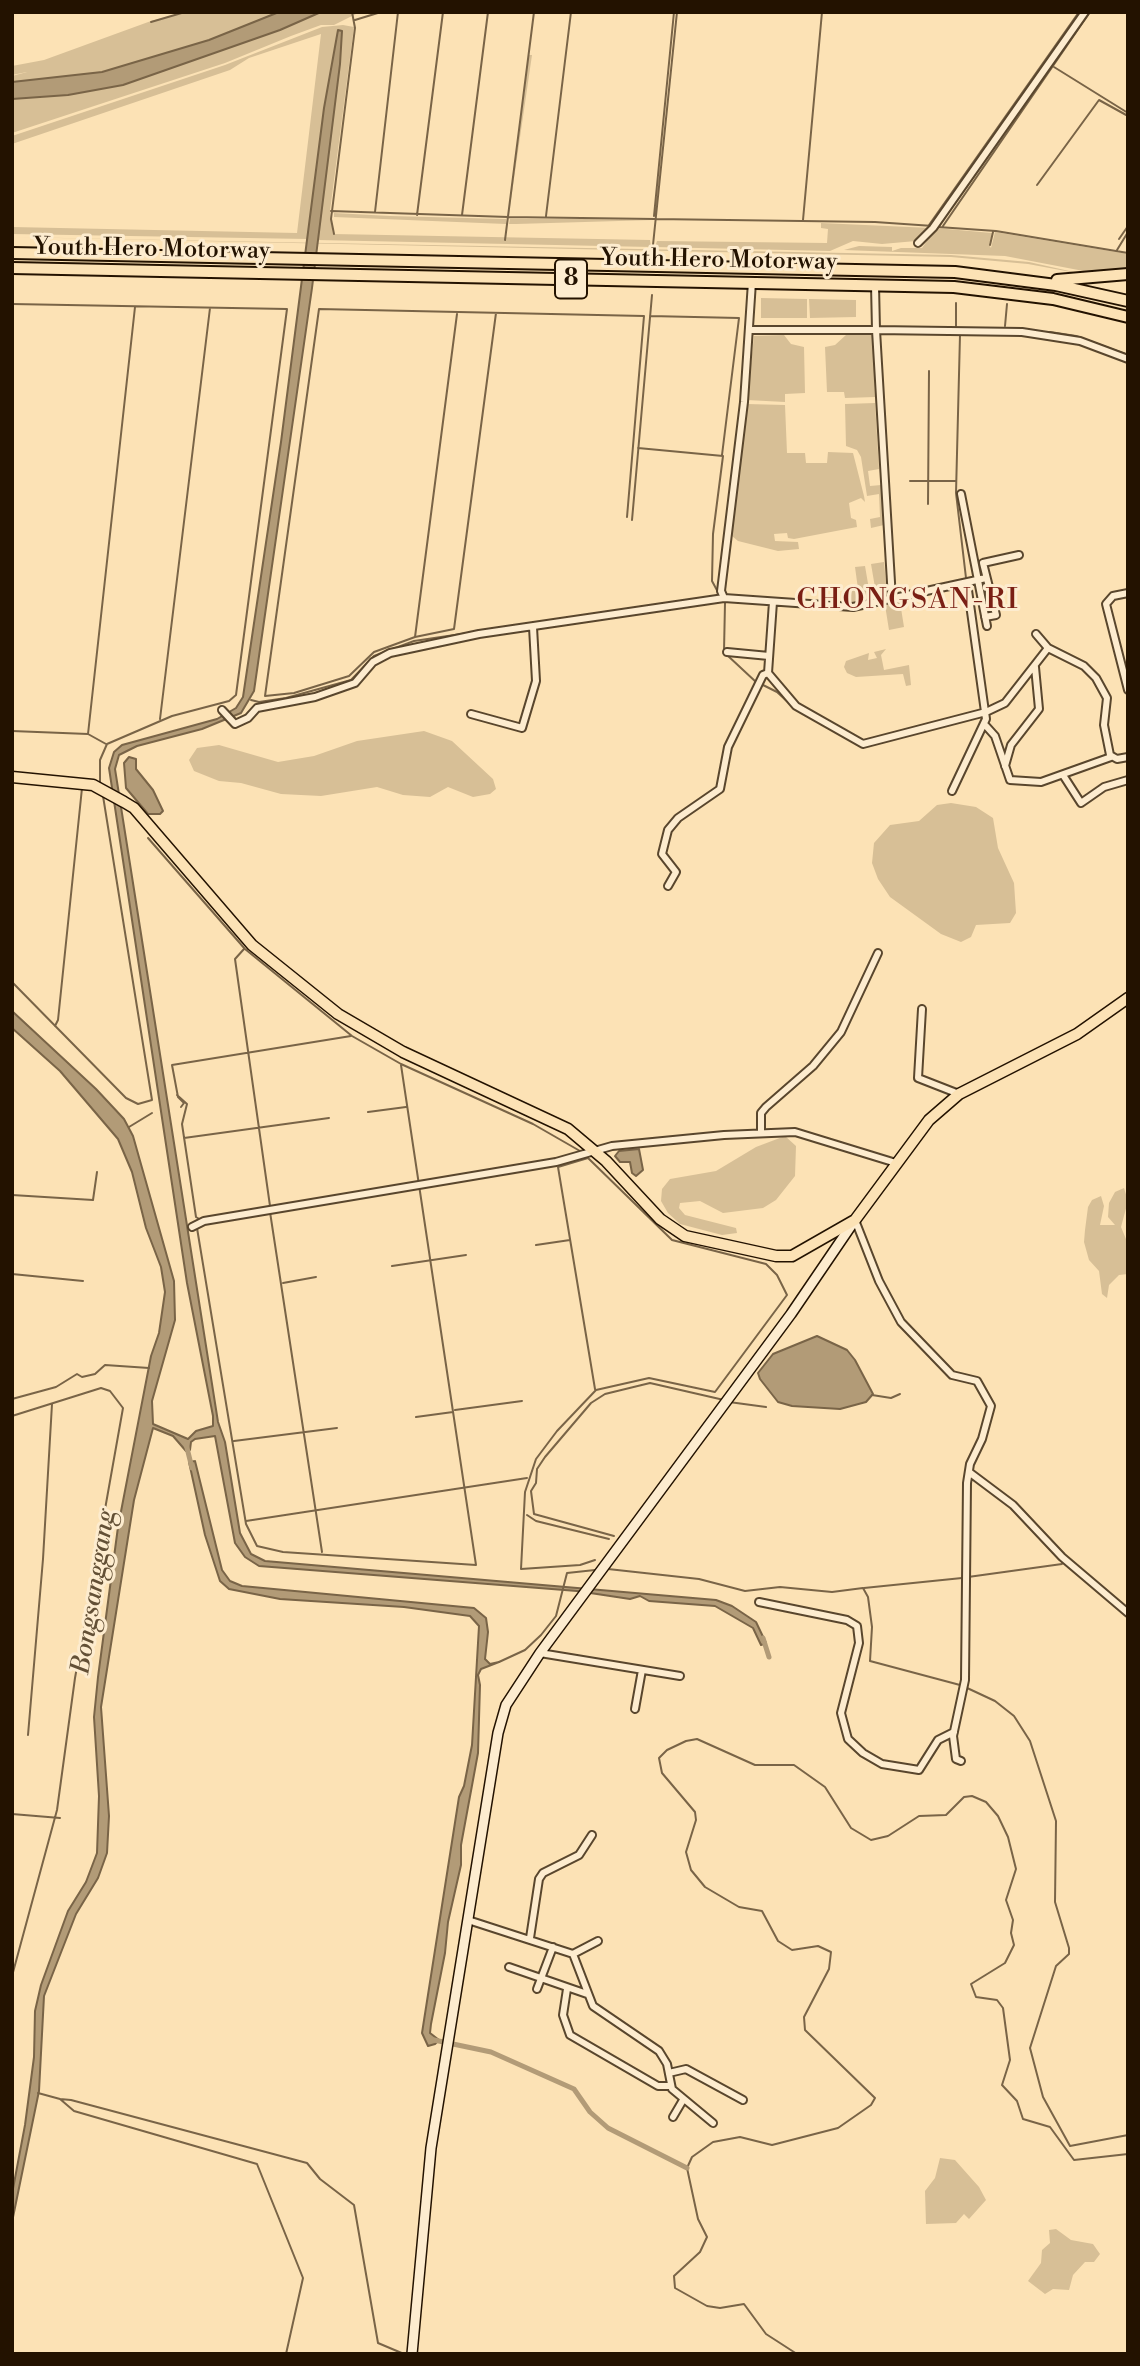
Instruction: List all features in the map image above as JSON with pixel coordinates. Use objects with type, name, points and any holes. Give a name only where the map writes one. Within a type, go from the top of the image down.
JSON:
[{"type":"highway","name":"Youth Hero Motorway","points":[[12,253],[922,270],[1023,279],[1128,301]]},
{"type":"highway","name":"Youth Hero Motorway","points":[[12,268],[985,289],[1074,303],[1128,317]]},
{"type":"highway","points":[[1023,279],[1067,281],[1128,274]]},
{"type":"main road","points":[[12,777],[93,785],[134,808],[251,944],[338,1014],[403,1052],[568,1129],[589,1154],[660,1219],[685,1236],[785,1257],[855,1220]]},
{"type":"main road","points":[[412,2354],[429,2161],[498,1733],[506,1705],[585,1590],[604,1569],[929,1120],[960,1094],[1077,1034],[1128,998]]},
{"type":"street","points":[[918,243],[933,228],[1085,12]]},
{"type":"street","points":[[724,598],[721,591],[751,330],[752,282]]},
{"type":"street","points":[[875,285],[892,599]]},
{"type":"street","points":[[751,330],[1022,332],[1080,341],[1128,359]]},
{"type":"street","points":[[961,494],[987,626]]},
{"type":"street","points":[[985,617],[996,615],[983,563],[1019,555]]},
{"type":"street","points":[[225,711],[229,720],[235,724],[248,718],[257,708],[346,688],[355,683],[373,662],[390,653],[429,643],[724,598],[853,607],[986,578]]},
{"type":"street","points":[[952,791],[986,726],[967,583]]},
{"type":"street","points":[[1128,593],[1113,596],[1106,604],[1128,690]]},
{"type":"street","points":[[773,601],[768,673],[789,701],[859,744],[986,712],[1013,696],[1048,648]]},
{"type":"street","points":[[471,714],[522,728],[536,681],[533,627]]},
{"type":"street","points":[[1036,634],[1048,648],[1084,666],[1102,686],[1108,705],[1105,737],[1111,757]]},
{"type":"street","points":[[727,652],[769,656]]},
{"type":"street","points":[[1004,768],[1012,745],[1039,709],[1035,667]]},
{"type":"street","points":[[668,886],[676,872],[662,854],[668,830],[678,818],[720,789],[734,731],[758,681],[768,673]]},
{"type":"street","points":[[986,726],[995,736],[1010,780],[1041,782],[1111,757],[1128,757]]},
{"type":"street","points":[[1063,775],[1081,803],[1104,787],[1128,780]]},
{"type":"street","points":[[761,1133],[761,1114],[765,1107],[813,1066],[841,1032],[878,953]]},
{"type":"street","points":[[922,1009],[918,1078],[960,1094]]},
{"type":"street","points":[[192,1227],[204,1221],[589,1154],[612,1146],[761,1133],[807,1135],[896,1163]]},
{"type":"street","points":[[855,1220],[878,1281],[901,1322],[945,1369],[956,1377],[977,1381],[990,1401],[988,1421],[969,1472],[965,1680],[954,1731],[954,1752],[961,1761]]},
{"type":"street","points":[[969,1472],[1013,1505],[1062,1557],[1128,1613]]},
{"type":"street","points":[[759,1602],[847,1620],[856,1626],[859,1643],[841,1713],[848,1740],[863,1753],[882,1764],[919,1770],[938,1740],[954,1731]]},
{"type":"street","points":[[540,1653],[680,1676]]},
{"type":"street","points":[[635,1709],[642,1670]]},
{"type":"street","points":[[530,1938],[537,1884],[543,1873],[579,1855],[592,1835]]},
{"type":"street","points":[[468,1920],[573,1954],[598,1941]]},
{"type":"street","points":[[537,1989],[553,1947]]},
{"type":"street","points":[[573,1954],[587,1994],[601,2014],[659,2051],[664,2058],[670,2086],[683,2100],[713,2123]]},
{"type":"street","points":[[509,1967],[587,1994]]},
{"type":"street","points":[[567,1989],[563,2015],[570,2035],[658,2086],[670,2086]]},
{"type":"street","points":[[668,2073],[686,2069],[743,2100]]},
{"type":"street","points":[[673,2117],[683,2100]]},
{"type":"shaded area","points":[[187,12],[279,12],[209,40],[102,72],[12,82],[12,76],[27,72],[12,75],[12,66],[44,60],[151,21]]},
{"type":"shaded area","points":[[279,12],[321,12],[280,30],[123,85],[68,95],[12,99],[12,82],[102,72],[209,40]]},
{"type":"shaded area","points":[[321,12],[360,12],[334,25],[321,25],[225,63],[12,133],[12,99],[44,97],[161,71],[280,30]]},
{"type":"shaded area","points":[[322,27],[354,27],[330,211],[333,234],[650,240],[651,247],[317,240],[340,64],[342,31],[338,30],[324,108],[307,239],[12,234],[12,227],[297,233],[321,34],[249,58],[230,70],[12,144],[12,136],[225,65]]},
{"type":"shaded area","points":[[338,30],[342,31],[340,64],[312,288],[254,691],[241,713],[202,729],[137,746],[119,755],[115,769],[218,1422],[225,1442],[240,1533],[251,1554],[265,1561],[716,1600],[732,1606],[756,1622],[766,1643],[761,1645],[753,1628],[715,1606],[649,1601],[640,1596],[630,1599],[577,1591],[259,1566],[245,1557],[235,1543],[215,1436],[195,1439],[191,1442],[190,1450],[186,1451],[173,1436],[153,1428],[134,1500],[101,1707],[109,1816],[107,1853],[98,1878],[76,1914],[44,1996],[39,2091],[12,2222],[12,2194],[34,2057],[35,2011],[41,1985],[68,1911],[86,1882],[97,1853],[99,1796],[94,1717],[98,1677],[118,1527],[151,1356],[159,1333],[165,1292],[161,1267],[146,1228],[132,1172],[118,1139],[60,1071],[12,1028],[12,1011],[96,1089],[124,1119],[133,1136],[174,1281],[175,1320],[152,1401],[153,1424],[188,1439],[196,1431],[213,1426],[213,1416],[187,1283],[109,768],[114,752],[122,745],[217,719],[236,708],[243,697],[281,442],[324,108]]},
{"type":"shaded area","points":[[529,55],[532,55],[509,213]]},
{"type":"shaded area","points":[[334,213],[506,219],[506,224],[334,217]]},
{"type":"shaded area","points":[[510,219],[585,219],[653,220],[509,224]]},
{"type":"shaded area","points":[[821,223],[931,228],[923,238],[916,241],[882,244],[853,241],[830,251],[655,247],[657,241],[827,243],[828,229],[821,228]]},
{"type":"shaded area","points":[[936,228],[992,233],[989,245],[991,248],[995,232],[1128,254],[1128,270],[1094,273],[1005,256],[844,250],[859,246],[892,247],[892,251],[922,248]]},
{"type":"shaded area","points":[[12,237],[951,255],[1029,262],[1087,275],[1028,264],[951,257]]},
{"type":"shaded area","points":[[761,298],[807,299],[807,318],[761,318]]},
{"type":"shaded area","points":[[809,299],[856,300],[856,317],[810,318]]},
{"type":"shaded area","points":[[873,334],[875,397],[845,398],[844,392],[827,392],[825,347],[835,345],[846,335]]},
{"type":"shaded area","points":[[784,335],[791,344],[804,347],[805,393],[785,394],[785,402],[747,400],[754,336]]},
{"type":"shaded area","points":[[875,403],[879,469],[868,471],[870,486],[881,485],[884,525],[871,528],[870,519],[880,517],[879,494],[867,496],[861,457],[857,450],[846,446],[845,404]]},
{"type":"shaded area","points":[[747,404],[785,405],[787,453],[805,453],[806,463],[827,463],[828,452],[853,453],[865,502],[861,498],[849,503],[851,518],[856,520],[857,527],[794,539],[788,538],[787,533],[774,534],[775,541],[798,542],[799,549],[778,551],[738,541],[732,536]]},
{"type":"shaded area","points":[[884,562],[887,594],[877,599],[871,564]]},
{"type":"shaded area","points":[[865,566],[871,601],[852,604],[842,595],[847,594],[846,588],[858,589],[855,567]]},
{"type":"shaded area","points":[[900,602],[904,627],[889,630],[885,605]]},
{"type":"shaded area","points":[[886,649],[881,655],[884,670],[909,665],[911,685],[906,686],[903,674],[856,677],[847,673],[844,667],[846,661],[869,653],[868,660],[877,658],[874,652]]},
{"type":"shaded area","points":[[424,731],[452,741],[493,779],[496,789],[490,794],[473,797],[448,787],[430,797],[403,795],[377,787],[321,796],[281,794],[241,783],[219,781],[194,771],[189,760],[197,748],[219,745],[278,762],[314,756],[357,741]]},
{"type":"shaded area","points":[[129,757],[136,759],[136,769],[153,790],[163,811],[160,814],[148,814],[126,788],[124,763]]},
{"type":"shaded area","points":[[951,803],[976,807],[993,818],[998,848],[1014,883],[1016,913],[1010,923],[976,925],[971,937],[961,942],[941,934],[890,897],[878,879],[872,863],[874,843],[890,825],[919,821],[937,805]]},
{"type":"shaded area","points":[[785,1136],[796,1146],[795,1176],[776,1200],[763,1208],[723,1213],[700,1201],[680,1203],[679,1208],[685,1215],[736,1228],[737,1233],[722,1235],[680,1224],[668,1213],[661,1201],[662,1189],[670,1179],[716,1171],[756,1147]]},
{"type":"shaded area","points":[[639,1149],[643,1170],[636,1176],[632,1173],[630,1162],[620,1162],[615,1156],[619,1151]]},
{"type":"shaded area","points":[[1124,1188],[1128,1201],[1121,1227],[1128,1244],[1128,1274],[1119,1275],[1109,1285],[1107,1298],[1102,1294],[1099,1271],[1089,1260],[1084,1242],[1088,1207],[1092,1200],[1101,1196],[1104,1206],[1100,1225],[1115,1225],[1108,1217],[1109,1203],[1115,1192]]},
{"type":"shaded area","points":[[817,1336],[847,1350],[855,1360],[873,1394],[866,1402],[840,1409],[792,1406],[778,1402],[760,1379],[758,1373],[773,1354]]},
{"type":"shaded area","points":[[195,1461],[222,1570],[230,1581],[242,1586],[474,1608],[486,1618],[488,1632],[485,1659],[490,1664],[499,1662],[481,1669],[478,1675],[478,1753],[461,1845],[461,1865],[448,1922],[445,1953],[431,2024],[430,2033],[439,2040],[435,2044],[428,2046],[422,2033],[459,1797],[464,1786],[472,1745],[479,1626],[470,1616],[404,1607],[280,1599],[229,1589],[220,1581],[205,1535],[189,1462]]},
{"type":"shaded area","points":[[940,2158],[955,2160],[979,2187],[986,2200],[969,2219],[964,2214],[956,2223],[926,2224],[925,2191],[935,2178]]},
{"type":"shaded area","points":[[1056,2229],[1071,2240],[1093,2244],[1100,2254],[1094,2262],[1085,2262],[1073,2275],[1069,2290],[1053,2289],[1045,2294],[1028,2281],[1041,2263],[1042,2250],[1050,2243],[1049,2230]]},
{"type":"waterway","points":[[151,22],[185,12]]},
{"type":"waterway","points":[[334,234],[331,219],[355,28],[352,12]]},
{"type":"waterway","points":[[355,20],[381,12]]},
{"type":"waterway","points":[[375,212],[398,12]]},
{"type":"waterway","points":[[417,215],[443,12]]},
{"type":"waterway","points":[[462,215],[488,12]]},
{"type":"waterway","points":[[505,240],[534,12]]},
{"type":"waterway","points":[[546,216],[571,12]]},
{"type":"waterway","points":[[654,216],[674,12]]},
{"type":"waterway","points":[[653,245],[677,12]]},
{"type":"waterway","points":[[803,220],[822,12]]},
{"type":"waterway","points":[[929,225],[1079,12]]},
{"type":"waterway","points":[[943,226],[1090,12]]},
{"type":"waterway","points":[[1054,67],[1128,113]]},
{"type":"waterway","points":[[1037,185],[1099,100],[1128,116]]},
{"type":"waterway","points":[[331,211],[508,217],[875,222],[933,226]]},
{"type":"waterway","points":[[1119,239],[1128,226]]},
{"type":"waterway","points":[[938,227],[996,231],[1128,253]]},
{"type":"waterway","points":[[990,245],[993,232]]},
{"type":"waterway","points":[[1117,250],[1128,232]]},
{"type":"waterway","points":[[632,520],[652,295]]},
{"type":"waterway","points":[[956,303],[956,326]]},
{"type":"waterway","points":[[12,304],[287,309],[236,695],[229,701],[172,716],[107,744],[100,760],[100,783]]},
{"type":"waterway","points":[[1005,326],[1007,304]]},
{"type":"waterway","points":[[88,734],[135,307]]},
{"type":"waterway","points":[[160,719],[210,308]]},
{"type":"waterway","points":[[496,313],[454,629],[415,637],[374,652],[349,676],[294,693],[265,696],[319,309],[644,316],[627,517]]},
{"type":"waterway","points":[[415,637],[457,314]]},
{"type":"waterway","points":[[650,316],[739,318],[722,455]]},
{"type":"waterway","points":[[1050,332],[1076,336],[1128,355]]},
{"type":"waterway","points":[[960,335],[956,493],[966,578]]},
{"type":"waterway","points":[[928,504],[929,371]]},
{"type":"waterway","points":[[638,448],[723,456],[713,534],[712,581],[719,594]]},
{"type":"waterway","points":[[910,481],[955,481]]},
{"type":"waterway","points":[[251,700],[259,702],[286,698],[351,680],[374,656],[414,641],[691,600]]},
{"type":"waterway","points":[[724,651],[725,603]]},
{"type":"waterway","points":[[727,655],[756,682]]},
{"type":"waterway","points":[[761,684],[777,692],[790,704]]},
{"type":"waterway","points":[[12,731],[88,734],[106,744]]},
{"type":"waterway","points":[[55,1026],[58,1020],[82,788]]},
{"type":"waterway","points":[[12,982],[126,1098],[138,1104],[152,1100],[103,796]]},
{"type":"waterway","points":[[148,838],[245,949],[352,1036],[401,1064],[533,1124],[580,1151]]},
{"type":"waterway","points":[[244,949],[235,959],[270,1206]]},
{"type":"waterway","points":[[181,1107],[184,1103],[178,1097],[172,1065],[351,1036]]},
{"type":"waterway","points":[[197,1228],[246,1524],[257,1546],[283,1552],[476,1565],[401,1065]]},
{"type":"waterway","points":[[177,1095],[187,1104],[182,1124],[196,1217],[201,1220]]},
{"type":"waterway","points":[[368,1112],[406,1107]]},
{"type":"waterway","points":[[129,1127],[152,1113]]},
{"type":"waterway","points":[[184,1138],[329,1118]]},
{"type":"waterway","points":[[587,1157],[672,1240],[766,1264],[777,1275],[787,1295],[715,1392],[649,1378],[596,1390],[557,1431],[536,1459],[525,1492],[521,1569],[580,1565],[595,1560]]},
{"type":"waterway","points":[[588,1158],[558,1167],[595,1389]]},
{"type":"waterway","points":[[12,1195],[93,1200],[97,1172]]},
{"type":"waterway","points":[[270,1212],[322,1552]]},
{"type":"waterway","points":[[536,1245],[570,1240]]},
{"type":"waterway","points":[[392,1266],[466,1255]]},
{"type":"waterway","points":[[12,1274],[83,1281]]},
{"type":"waterway","points":[[283,1283],[316,1277]]},
{"type":"waterway","points":[[12,1399],[56,1387],[77,1374],[82,1377],[95,1374],[105,1365],[149,1368]]},
{"type":"waterway","points":[[614,1536],[534,1514],[531,1491],[536,1483],[537,1469],[545,1457],[591,1403],[605,1394],[650,1383],[724,1400]]},
{"type":"waterway","name":"Bongsanggang","points":[[12,1416],[101,1388],[110,1391],[123,1408],[75,1678],[57,1810],[12,1976]]},
{"type":"waterway","points":[[872,1395],[891,1398],[900,1394]]},
{"type":"waterway","points":[[455,1410],[522,1401]]},
{"type":"waterway","points":[[729,1402],[766,1407]]},
{"type":"waterway","points":[[28,1735],[43,1559],[52,1404]]},
{"type":"waterway","points":[[416,1417],[453,1412]]},
{"type":"waterway","points":[[234,1441],[337,1428]]},
{"type":"waterway","points":[[186,1444],[192,1468]]},
{"type":"waterway","points":[[246,1521],[527,1478]]},
{"type":"waterway","points":[[527,1515],[536,1521],[609,1539]]},
{"type":"waterway","points":[[968,1577],[1062,1564]]},
{"type":"waterway","points":[[608,1569],[699,1579],[745,1591],[780,1587],[832,1592],[863,1588],[868,1597],[872,1627],[870,1661],[960,1685]]},
{"type":"waterway","points":[[499,1662],[525,1650],[556,1616],[567,1573],[595,1570]]},
{"type":"waterway","points":[[864,1588],[962,1578]]},
{"type":"waterway","points":[[763,1638],[769,1657]]},
{"type":"waterway","points":[[965,1687],[995,1701],[1014,1716],[1030,1741],[1056,1821],[1055,1902],[1069,1954],[1056,1966],[1030,2048],[1043,2097],[1070,2146],[1128,2135]]},
{"type":"waterway","points":[[797,2354],[766,2334],[744,2304],[720,2308],[707,2306],[675,2288],[674,2276],[700,2252],[707,2237],[698,2219],[687,2168],[692,2157],[713,2142],[740,2137],[772,2145],[838,2128],[871,2105],[875,2098],[805,2030],[804,2017],[829,1969],[831,1952],[818,1946],[792,1950],[778,1941],[762,1911],[739,1907],[705,1887],[691,1870],[686,1852],[696,1820],[695,1812],[662,1773],[659,1758],[667,1750],[697,1739],[755,1765],[794,1765],[825,1787],[851,1828],[871,1840],[888,1836],[919,1816],[946,1815],[964,1797],[972,1796],[986,1802],[998,1816],[1008,1837],[1016,1869],[1006,1900],[1013,1920],[1011,1933],[1014,1945],[1005,1963],[971,1984],[976,1997],[997,2000],[1003,2008],[1010,2060],[1002,2085],[1017,2101],[1023,2119],[1050,2127],[1074,2160],[1128,2154]]},
{"type":"waterway","points":[[12,1814],[60,1818]]},
{"type":"waterway","points":[[434,2040],[491,2052],[574,2089],[590,2112],[608,2128],[687,2168]]},
{"type":"waterway","points":[[38,2093],[60,2099],[74,2111],[257,2164],[303,2278],[286,2354]]},
{"type":"waterway","points":[[60,2099],[307,2163],[320,2179],[354,2205],[378,2343],[404,2354]]},
{"type":"district","name":"CHONGSAN-RI","points":[[908,601]]}]
